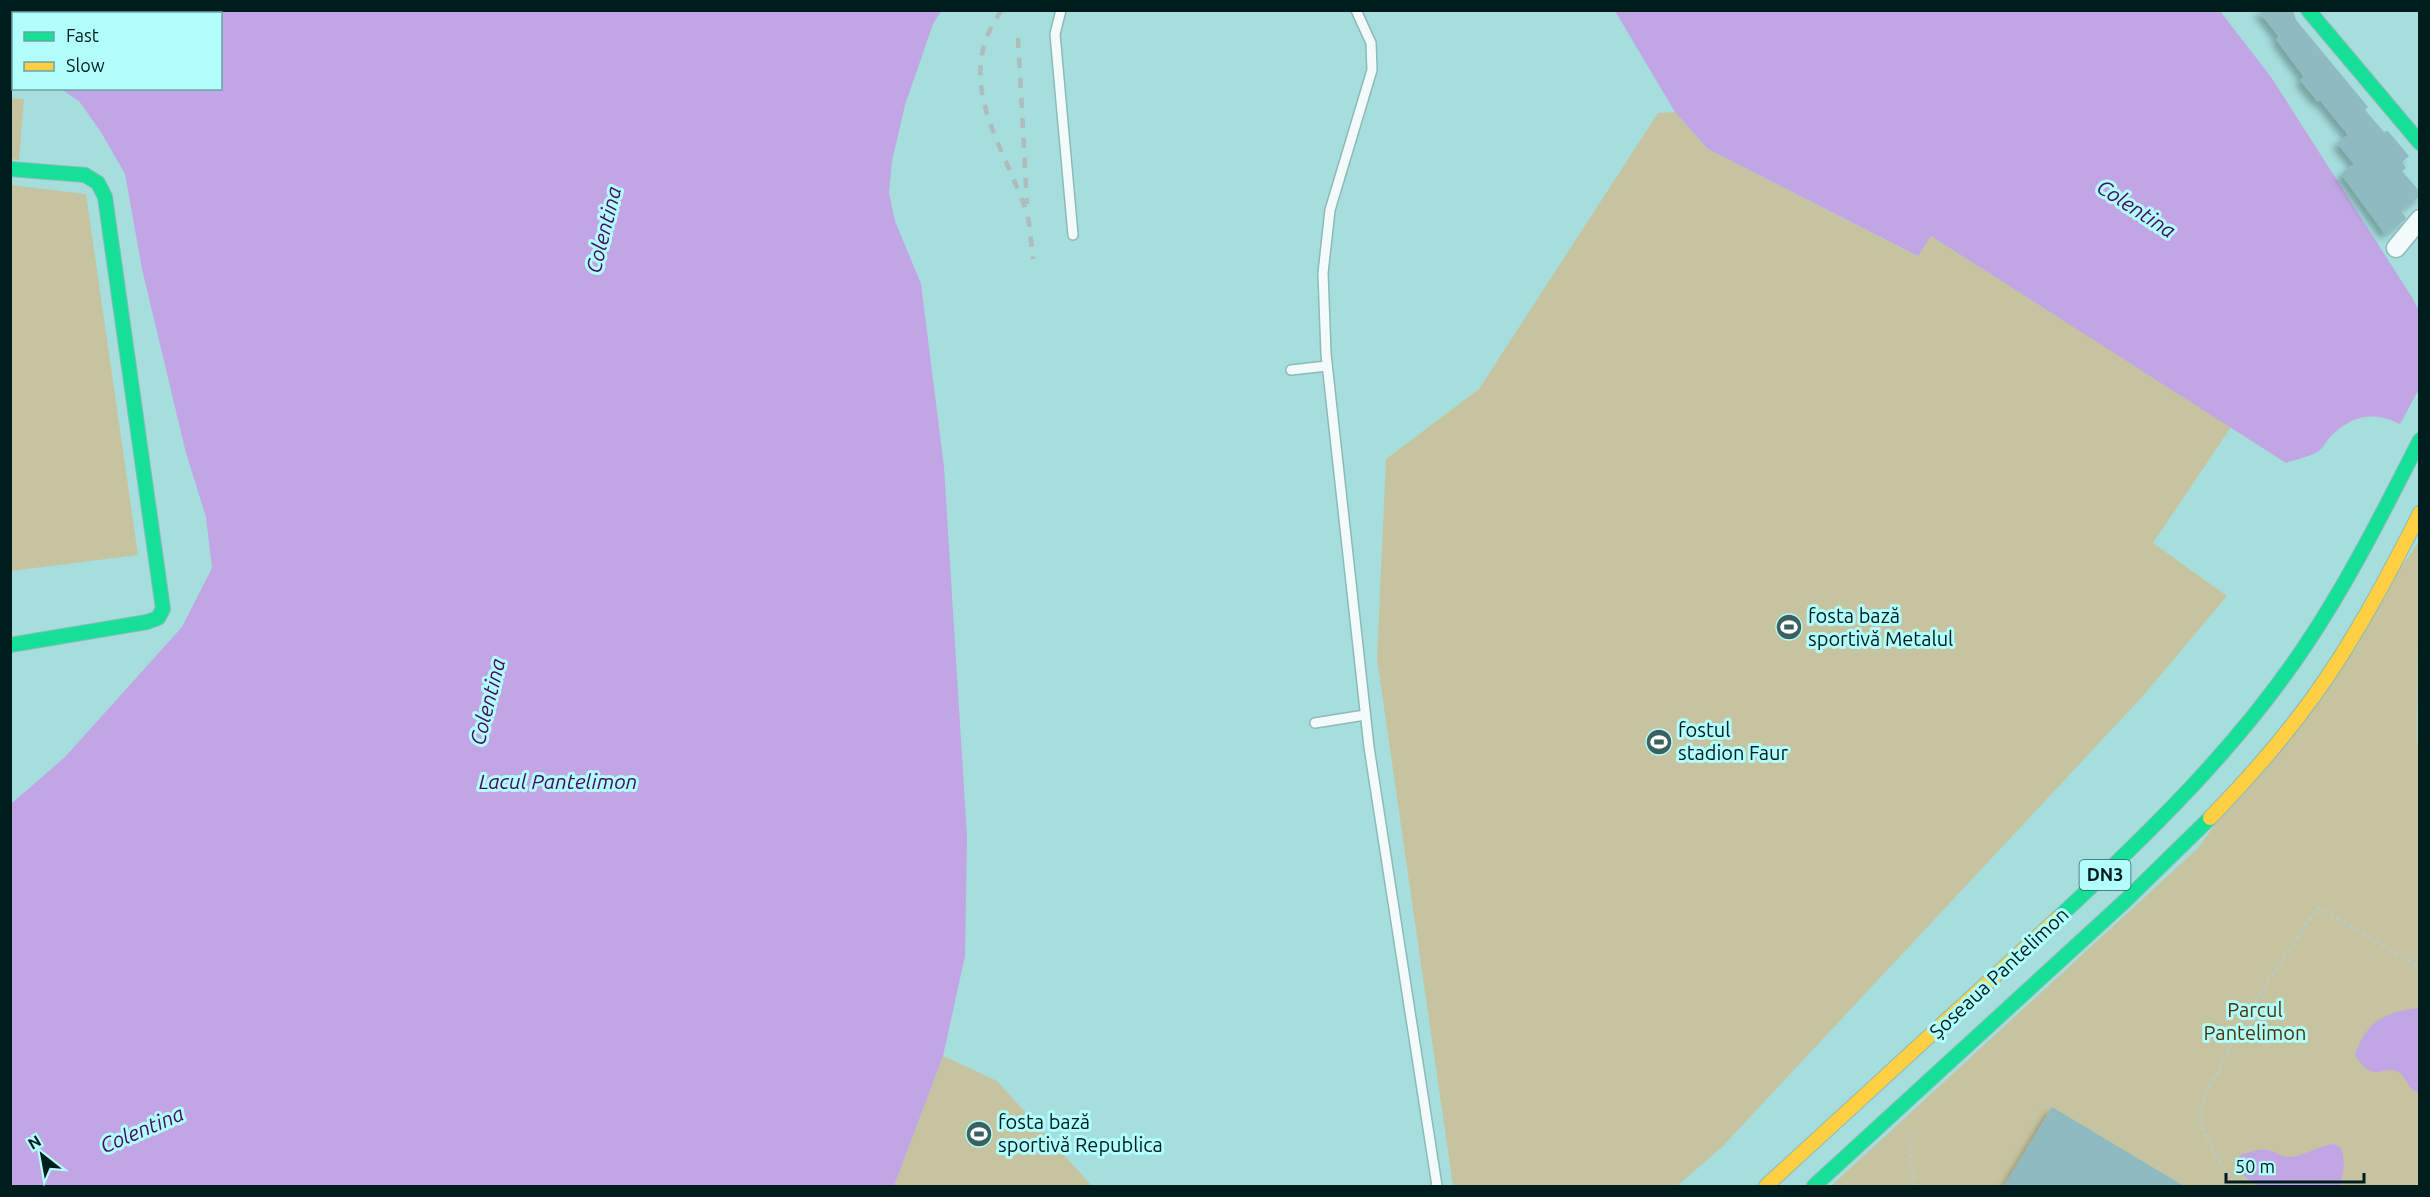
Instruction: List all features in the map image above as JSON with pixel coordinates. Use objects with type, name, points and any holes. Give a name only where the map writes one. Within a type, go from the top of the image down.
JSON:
[{"type":"main road","points":[[2308,10],[2420,143]]},
{"type":"main road","points":[[10,169],[85,175],[94,177],[101,185],[105,197],[163,609],[158,618],[147,622],[10,645]]},
{"type":"main road","name":"DN3","points":[[2397,520],[2420,440]]},
{"type":"main road","name":"DN3","points":[[2397,520],[2420,513]]},
{"type":"main road","name":"Șoseaua Pantelimon","points":[[1766,1186],[2114,866],[2173,808],[2230,744],[2285,675],[2329,611],[2397,520]]},
{"type":"main road","name":"Șoseaua Pantelimon","points":[[1814,1186],[2109,916],[2202,826],[2258,764],[2313,697],[2358,629],[2397,520]]},
{"type":"street","points":[[2396,248],[2420,219]]},
{"type":"lane","points":[[1062,10],[1055,34],[1073,235]]},
{"type":"lane","points":[[1356,10],[1371,43],[1372,70],[1330,210],[1323,273],[1327,366],[1365,715],[1437,1186]]},
{"type":"lane","points":[[1291,370],[1327,366]]},
{"type":"lane","points":[[1315,723],[1365,715]]},
{"type":"path","points":[[2240,1186],[2212,1152],[2203,1130],[2200,1107],[2231,1043],[2296,938],[2318,907],[2420,967]]},
{"type":"path","points":[[1909,1130],[1910,1158],[1916,1186]]},
{"type":"green space","points":[[10,98],[24,99],[19,160],[11,159]]},
{"type":"green space","name":"fosta bază sportivă Metalul","points":[[1675,112],[1708,149],[1917,256],[1931,236],[2231,427],[2153,543],[2227,596],[2142,697],[1723,1146],[1677,1186],[1453,1186],[1377,659],[1386,459],[1479,389],[1658,113]]},
{"type":"green space","points":[[11,185],[86,194],[138,555],[11,571]]},
{"type":"green space","name":"Parcul Pantelimon","points":[[2419,542],[2417,742],[2420,748],[2419,1186],[1831,1186],[2198,848]]},
{"type":"green space","name":"fosta bază sportivă Republica","points":[[943,1056],[997,1081],[1092,1186],[894,1186]]},
{"type":"water","name":"Lacul Pantelimon","points":[[11,10],[941,11],[933,24],[905,105],[892,161],[889,193],[895,221],[921,284],[944,467],[967,836],[965,956],[943,1056],[894,1186],[11,1186],[11,804],[65,757],[182,627],[212,568],[206,517],[186,453],[142,269],[125,174],[101,132],[79,101],[62,90],[222,90],[222,12],[12,12],[11,54]]},
{"type":"water","name":"Colentina","points":[[1615,11],[2220,11],[2271,77],[2420,313],[2419,434],[2385,418],[2364,417],[2343,426],[2317,452],[2286,463],[1931,236],[1918,256],[1708,149],[1675,112]]},
{"type":"water","points":[[2420,1008],[2419,1093],[2413,1090],[2403,1076],[2395,1070],[2374,1072],[2368,1070],[2355,1055],[2365,1034],[2378,1020],[2396,1012]]},
{"type":"water","points":[[2335,1144],[2342,1149],[2344,1163],[2341,1186],[2260,1186],[2241,1171],[2240,1155],[2268,1150],[2290,1157]]},
{"type":"pier","points":[[2420,387],[2419,437],[2399,426]]},
{"type":"building","points":[[2258,10],[2293,10],[2296,20],[2368,107],[2365,110],[2384,132],[2388,131],[2409,156],[2402,162],[2406,168],[2402,171],[2420,192],[2420,196],[2401,211],[2405,220],[2385,234],[2341,174],[2354,164],[2337,143],[2348,135],[2320,100],[2318,102],[2300,80],[2304,77],[2276,39],[2279,37]]},
{"type":"building","points":[[2052,1107],[2184,1186],[2004,1186]]},
{"type":"railway","points":[[1002,10],[987,36],[981,62],[981,88],[996,138],[1027,214],[1033,259]]},
{"type":"railway","points":[[1018,38],[1027,204]]},
{"type":"traffic: fast","points":[[2308,10],[2420,143]]},
{"type":"traffic: fast","points":[[10,169],[85,175],[98,183],[105,197],[163,609],[158,618],[147,622],[10,645]]},
{"type":"traffic: fast","points":[[2058,918],[2125,855],[2189,789],[2279,684],[2305,646],[2366,545],[2420,440]]},
{"type":"traffic: fast","points":[[1814,1186],[2125,901],[2210,818]]},
{"type":"traffic: slow","points":[[2210,818],[2277,743],[2329,674],[2370,607],[2420,513]]},
{"type":"traffic: slow","points":[[1766,1186],[2058,918]]},
{"type":"place","name":"fosta bază sportivă Metalul","points":[[1789,627]]},
{"type":"place","name":"fostul stadion Faur","points":[[1659,742]]},
{"type":"place","name":"fosta bază sportivă Republica","points":[[979,1134]]}]
